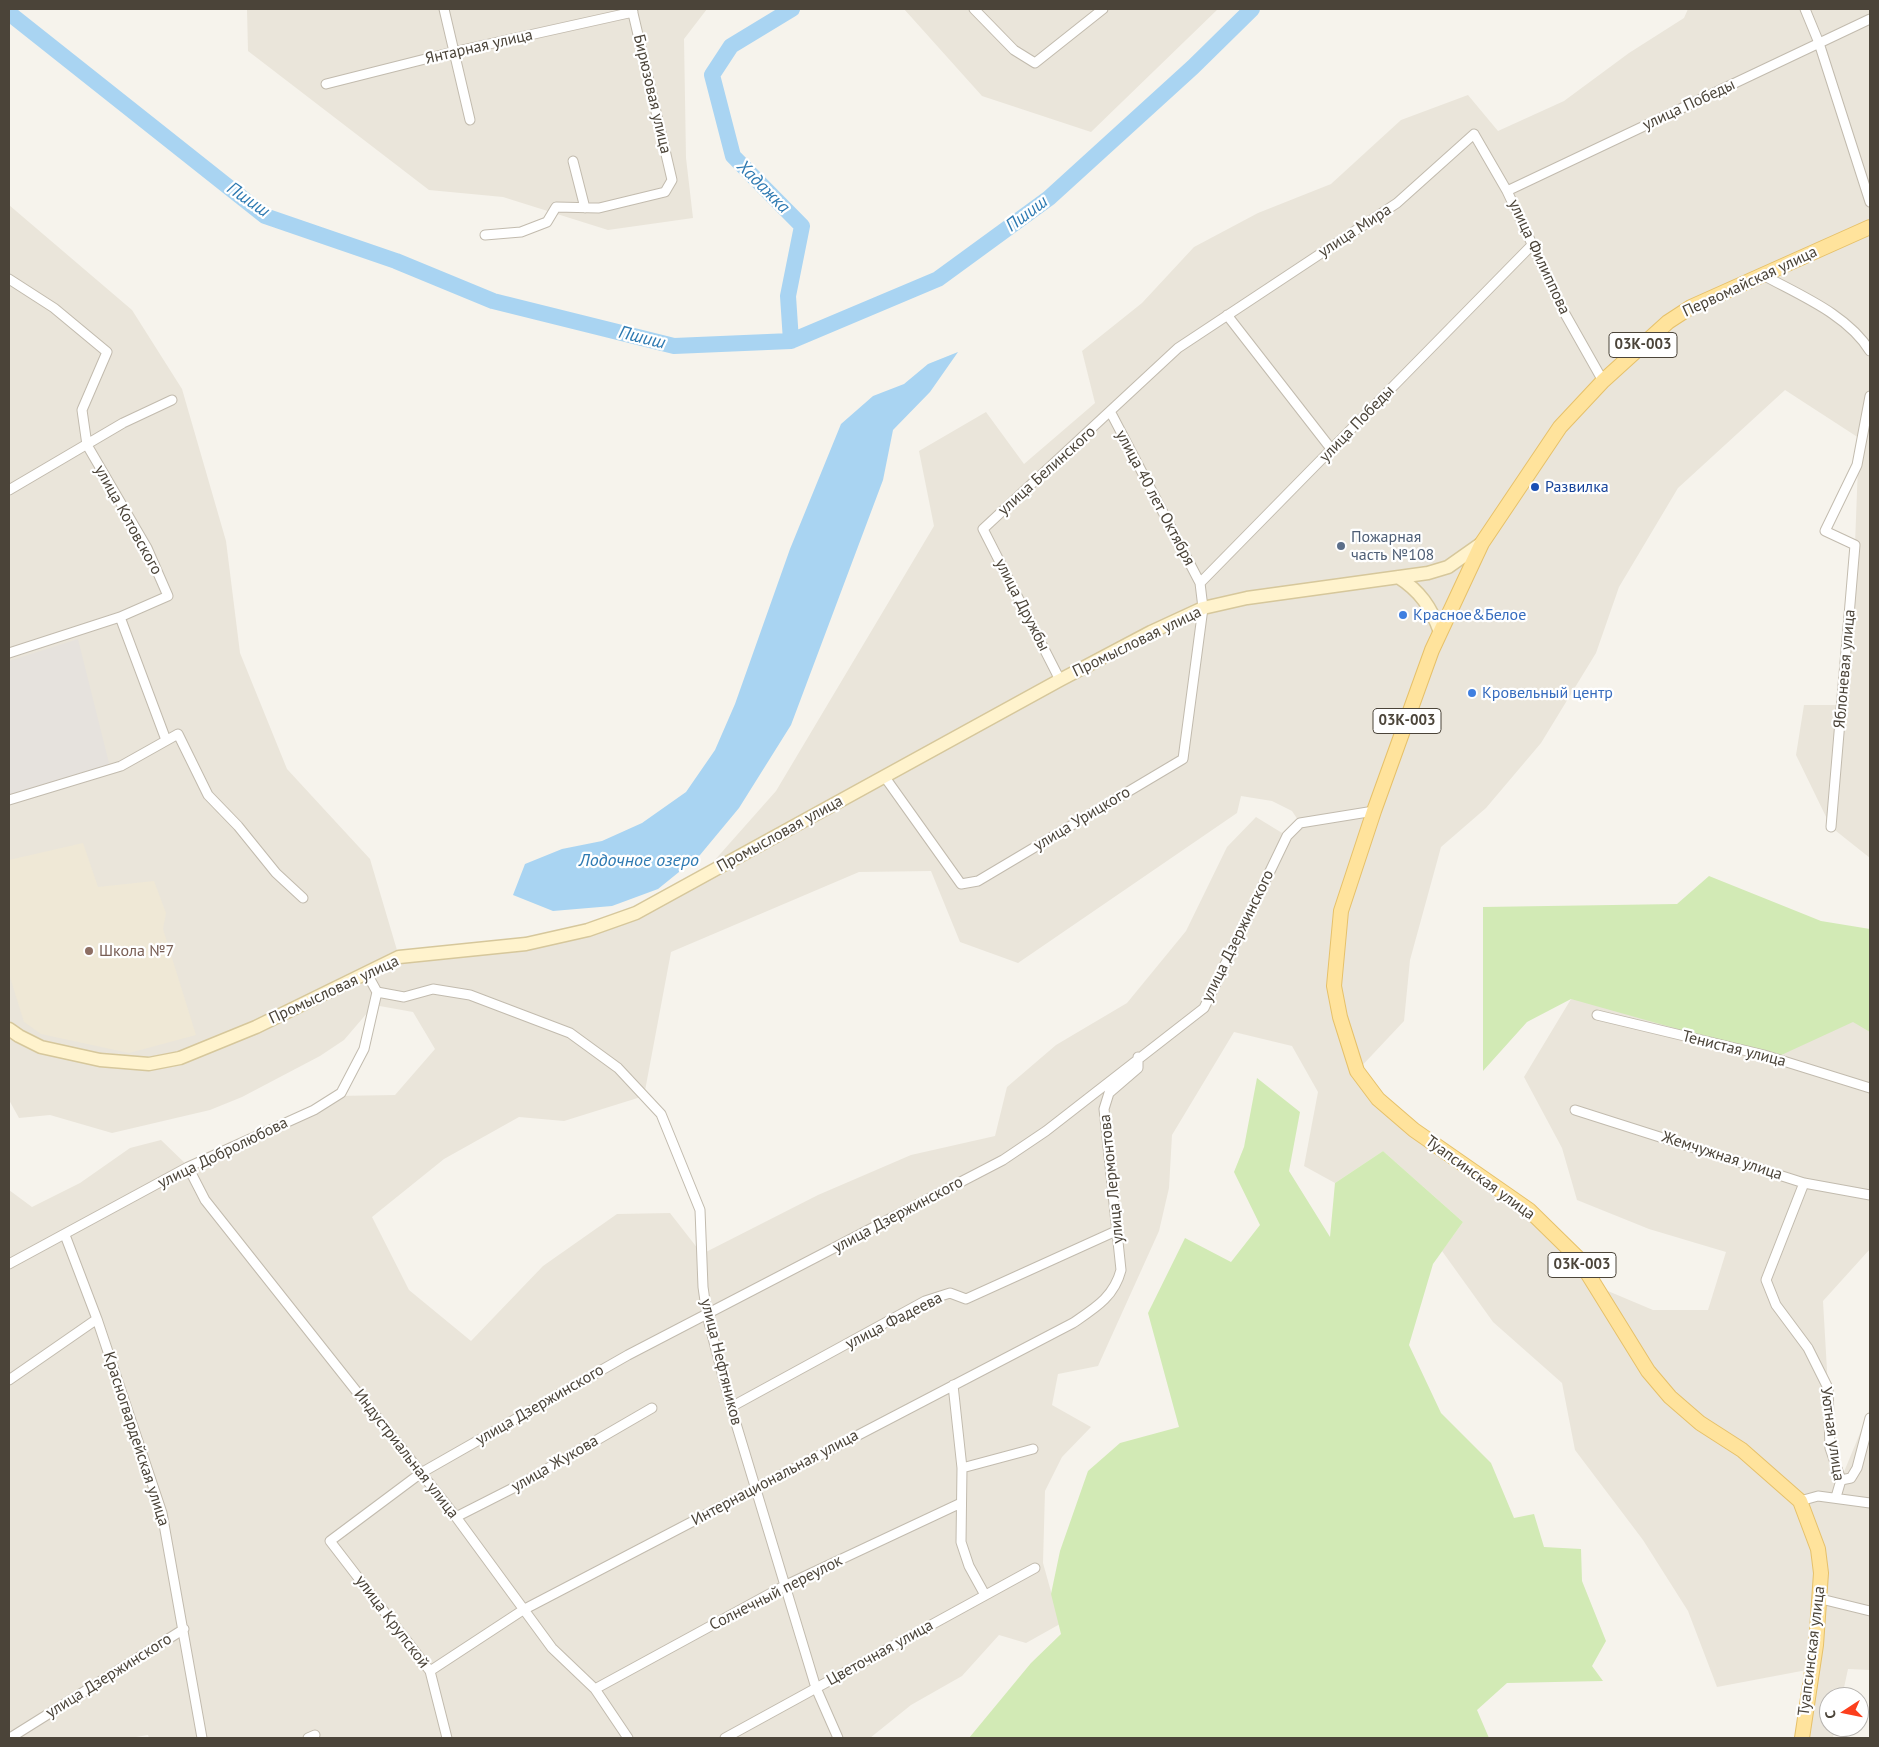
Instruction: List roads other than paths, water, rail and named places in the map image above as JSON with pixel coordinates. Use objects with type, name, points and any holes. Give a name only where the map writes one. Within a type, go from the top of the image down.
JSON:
[{"type":"main road","name":"Первомайская улица","points":[[1374,811],[1440,632],[1482,543],[1560,427],[1603,381],[1668,322],[1691,307],[1870,227]]},
{"type":"main road","name":"Промысловая улица","points":[[9,1029],[18,1036],[40,1047],[100,1060],[149,1064],[180,1058],[256,1027],[366,972],[399,958],[526,944],[588,930],[636,913],[1060,680],[1151,632],[1203,608],[1247,598],[1428,573],[1448,567],[1464,558],[1482,543]]},
{"type":"main road","points":[[1398,577],[1412,586],[1424,599],[1440,632]]},
{"type":"main road","name":"Туапсинская улица","points":[[1374,811],[1341,911],[1334,986],[1340,1017],[1357,1071],[1378,1099],[1414,1130],[1529,1210],[1578,1258],[1648,1371],[1670,1397],[1700,1424],[1742,1450],[1800,1501],[1818,1549],[1820,1599],[1802,1738]]},
{"type":"street","points":[[444,9],[470,120]]},
{"type":"street","points":[[974,9],[1014,50],[1035,63],[1103,9]]},
{"type":"street","points":[[1805,9],[1819,43],[1870,202]]},
{"type":"street","name":"Янтарная улица","points":[[326,84],[633,10]]},
{"type":"street","name":"Бирюзовая улица","points":[[585,208],[600,208],[666,192],[672,180],[633,10]]},
{"type":"street","name":"улица Победы","points":[[1507,191],[1870,19]]},
{"type":"street","name":"улица Филиппова","points":[[1474,134],[1507,191],[1531,246],[1564,312],[1603,381]]},
{"type":"street","name":"улица Мира","points":[[1111,413],[1178,348],[1396,203],[1474,134]]},
{"type":"street","points":[[485,235],[521,232],[547,222],[556,207],[585,208],[573,161]]},
{"type":"street","name":"улица Победы","points":[[1200,583],[1531,246]]},
{"type":"street","points":[[1763,275],[1832,314],[1864,341],[1870,351]]},
{"type":"street","points":[[9,279],[54,308],[107,352],[82,410],[87,445]]},
{"type":"street","points":[[1227,315],[1332,450]]},
{"type":"street","name":"Яблоневая улица","points":[[1831,827],[1855,545],[1825,531],[1857,464],[1870,396]]},
{"type":"street","points":[[9,490],[123,423],[172,400]]},
{"type":"street","name":"улица Белинского","points":[[983,529],[1111,413]]},
{"type":"street","name":"улица 40 лет Октября","points":[[1111,413],[1200,583]]},
{"type":"street","name":"улица Котовского","points":[[87,445],[147,548],[168,596],[120,618]]},
{"type":"street","name":"улица Дружбы","points":[[983,529],[1060,680]]},
{"type":"street","points":[[1200,583],[1203,608]]},
{"type":"street","name":"улица Урицкого","points":[[884,776],[961,884],[978,881],[1183,759],[1203,608]]},
{"type":"street","points":[[9,654],[120,618],[166,740]]},
{"type":"street","points":[[9,800],[121,766],[178,734],[208,795],[238,826],[276,872],[303,898]]},
{"type":"street","name":"улица Дзержинского","points":[[330,1541],[421,1473],[628,1355],[1003,1160],[1046,1131],[1138,1057],[1204,1008],[1287,836],[1300,823],[1374,811]]},
{"type":"street","points":[[366,972],[377,992]]},
{"type":"street","name":"улица Нефтяников","points":[[377,992],[404,997],[433,989],[470,996],[570,1033],[618,1068],[662,1114],[700,1210],[703,1286],[707,1315],[731,1407],[816,1688],[838,1738]]},
{"type":"street","name":"улица Добролюбова","points":[[9,1264],[188,1167],[314,1110],[341,1093],[364,1050],[377,992]]},
{"type":"street","name":"Тенистая улица","points":[[1598,1015],[1764,1055],[1870,1088]]},
{"type":"street","name":"улица Лермонтова","points":[[1117,1284],[1121,1270],[1104,1109],[1109,1093],[1138,1068],[1138,1057]]},
{"type":"street","name":"Жемчужная улица","points":[[1575,1110],[1804,1183],[1870,1195]]},
{"type":"street","name":"Индустриальная улица","points":[[188,1167],[205,1200],[456,1517],[552,1648],[595,1689],[628,1738]]},
{"type":"street","name":"Уютная улица","points":[[1804,1183],[1766,1280],[1776,1305],[1808,1348],[1828,1388],[1830,1448],[1841,1480],[1836,1497]]},
{"type":"street","name":"улица Фадеева","points":[[731,1407],[926,1301],[950,1293],[966,1299],[1116,1231]]},
{"type":"street","name":"Красногвардейская улица","points":[[65,1235],[97,1319],[162,1513],[202,1738]]},
{"type":"street","name":"Интернациональная улица","points":[[430,1671],[523,1610],[1073,1323],[1103,1302],[1117,1284]]},
{"type":"street","points":[[9,1380],[97,1319]]},
{"type":"street","points":[[953,1385],[962,1468],[961,1542],[969,1566],[985,1595]]},
{"type":"street","name":"улица Жукова","points":[[456,1517],[521,1484],[652,1408]]},
{"type":"street","points":[[1841,1480],[1851,1478],[1857,1468],[1870,1418]]},
{"type":"street","points":[[962,1468],[1033,1449]]},
{"type":"street","points":[[1800,1501],[1818,1496],[1870,1503]]},
{"type":"street","name":"Солнечный переулок","points":[[595,1689],[784,1586],[961,1503]]},
{"type":"street","name":"улица Крупской","points":[[330,1541],[430,1671],[447,1738]]},
{"type":"street","name":"Цветочная улица","points":[[725,1738],[1035,1568]]},
{"type":"street","points":[[1820,1599],[1870,1611]]},
{"type":"street","name":"улица Дзержинского","points":[[10,1738],[184,1629]]},
{"type":"water","name":"Лодочное озеро","points":[[958,352],[930,392],[893,430],[883,480],[791,725],[739,808],[700,855],[658,889],[612,906],[553,911],[513,895],[525,864],[562,849],[602,841],[642,823],[686,792],[715,750],[735,704],[790,549],[841,424],[873,396],[904,384],[928,364]]},
{"type":"waterway","name":"Хадажка","points":[[791,341],[788,296],[802,226],[733,156],[712,75],[731,46],[792,9]]},
{"type":"waterway","name":"Пшиш","points":[[9,13],[265,216],[396,261],[493,301],[674,346],[791,341],[938,279],[1049,198],[1193,67],[1252,9]]},
{"type":"place","name":"Развилка","points":[[1535,487]]},
{"type":"place","name":"Пожарная часть №108","points":[[1341,546]]},
{"type":"place","name":"Красное&Белое","points":[[1403,615]]},
{"type":"place","name":"Кровельный центр","points":[[1472,693]]},
{"type":"place","name":"Школа №7","points":[[89,951]]}]
